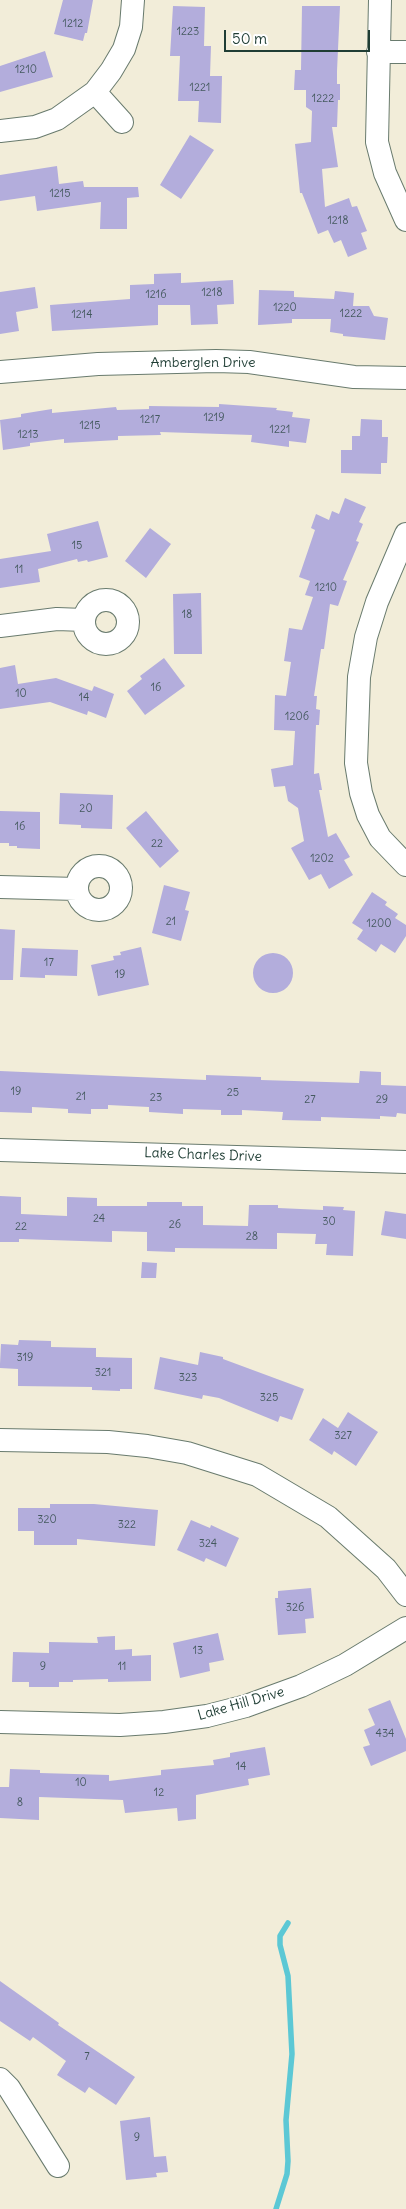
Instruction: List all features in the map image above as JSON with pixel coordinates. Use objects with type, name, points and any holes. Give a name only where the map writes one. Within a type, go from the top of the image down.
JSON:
[{"type":"street","points":[[0,131],[35,127],[57,118],[95,92],[111,71],[124,49],[131,27],[133,0]]},
{"type":"street","points":[[380,0],[377,142],[384,173],[406,220]]},
{"type":"street","points":[[378,52],[406,52]]},
{"type":"street","points":[[95,92],[122,122]]},
{"type":"street","name":"Amberglen Drive","points":[[0,372],[89,365],[216,361],[249,362],[354,377],[406,378]]},
{"type":"street","points":[[406,534],[377,602],[366,637],[359,677],[356,763],[360,793],[368,816],[380,838],[406,865]]},
{"type":"street","points":[[0,626],[56,619],[84,620]]},
{"type":"street","points":[[0,887],[77,889]]},
{"type":"street","name":"Lake Charles Drive","points":[[0,1150],[406,1162]]},
{"type":"street","points":[[0,1440],[108,1442],[146,1446],[187,1453],[257,1475],[328,1517],[386,1569],[406,1595]]},
{"type":"street","name":"Lake Hill Drive","points":[[0,1722],[120,1725],[164,1722],[207,1716],[246,1706],[301,1686],[345,1666],[406,1628]]},
{"type":"street","points":[[0,2079],[8,2088],[58,2166]]},
{"type":"building","points":[[63,0],[93,0],[87,33],[85,33],[83,41],[54,34]]},
{"type":"building","points":[[173,6],[205,7],[204,46],[211,46],[210,76],[222,76],[221,123],[198,122],[199,101],[178,101],[180,56],[170,56]]},
{"type":"building","points":[[302,6],[340,6],[337,84],[340,84],[340,100],[338,100],[337,127],[332,127],[338,167],[322,169],[325,207],[349,198],[352,207],[357,206],[367,231],[361,233],[367,249],[348,257],[341,240],[334,243],[328,230],[318,234],[302,193],[300,193],[295,144],[311,142],[312,111],[306,107],[306,90],[294,90],[295,70],[301,70]]},
{"type":"building","points":[[45,51],[53,77],[0,92],[0,66]]},
{"type":"building","points":[[190,135],[214,150],[181,199],[160,185]]},
{"type":"building","points":[[57,166],[59,184],[83,181],[84,187],[138,187],[139,197],[127,198],[127,229],[100,229],[101,202],[37,211],[35,196],[0,201],[0,175]]},
{"type":"building","points":[[181,273],[181,283],[233,280],[234,304],[217,305],[218,324],[191,325],[190,305],[158,305],[158,325],[52,331],[50,305],[130,299],[130,285],[154,284],[154,274]]},
{"type":"building","points":[[35,287],[38,308],[16,312],[19,331],[0,334],[0,292]]},
{"type":"building","points":[[259,290],[294,291],[294,297],[334,299],[335,291],[354,293],[353,306],[369,306],[374,316],[388,318],[385,340],[343,336],[343,334],[330,332],[331,319],[292,319],[292,323],[258,325]]},
{"type":"building","points":[[219,404],[277,408],[276,410],[293,412],[292,417],[310,419],[306,443],[289,441],[289,447],[251,442],[252,435],[160,432],[161,435],[118,436],[118,440],[64,443],[64,439],[30,443],[30,446],[3,450],[0,420],[21,417],[21,414],[52,409],[52,413],[116,407],[117,410],[149,409],[149,406],[219,407]]},
{"type":"building","points":[[361,419],[382,420],[382,437],[388,437],[387,463],[381,463],[381,474],[341,473],[341,450],[352,450],[352,436],[360,436]]},
{"type":"building","points":[[345,498],[366,507],[359,522],[363,524],[356,541],[359,542],[343,580],[347,581],[338,606],[330,604],[324,649],[321,649],[314,696],[317,696],[316,709],[320,710],[319,725],[316,725],[314,774],[319,773],[322,790],[319,790],[328,837],[336,833],[350,857],[344,860],[353,875],[329,889],[321,874],[309,880],[291,848],[304,841],[298,808],[288,801],[285,786],[274,787],[271,769],[293,765],[295,731],[274,730],[275,695],[286,696],[291,662],[284,661],[289,628],[302,630],[313,597],[305,595],[310,581],[299,577],[315,530],[311,528],[316,514],[329,520],[332,511],[339,514]]},
{"type":"building","points":[[98,521],[108,557],[88,562],[87,560],[78,562],[77,559],[38,569],[40,582],[0,588],[0,559],[51,551],[47,534]]},
{"type":"building","points":[[150,528],[171,544],[146,578],[125,561]]},
{"type":"building","points":[[201,593],[202,654],[174,654],[173,594]]},
{"type":"building","points":[[164,658],[185,686],[145,715],[127,691],[142,679],[140,676]]},
{"type":"building","points":[[15,665],[18,684],[56,678],[92,691],[94,686],[114,694],[106,718],[88,711],[87,715],[50,702],[0,709],[0,668]]},
{"type":"building","points":[[60,793],[113,795],[112,829],[81,828],[81,825],[59,824]]},
{"type":"building","points":[[0,811],[40,812],[40,849],[17,848],[17,846],[9,846],[9,843],[0,843]]},
{"type":"building","points":[[146,811],[179,851],[160,868],[126,828]]},
{"type":"building","points":[[164,885],[190,892],[185,910],[189,911],[181,941],[152,933]]},
{"type":"building","points":[[372,892],[387,902],[385,905],[398,914],[395,918],[406,925],[406,936],[395,953],[381,944],[376,952],[357,939],[363,930],[352,923]]},
{"type":"building","points":[[0,929],[15,930],[13,980],[0,980]]},
{"type":"building","points":[[141,947],[149,985],[98,996],[91,965],[114,960],[113,956],[121,955],[120,952]]},
{"type":"building","points":[[22,948],[78,950],[77,976],[45,975],[45,978],[20,977]]},
{"type":"building","points":[[273,953],[287,959],[293,973],[287,987],[273,993],[259,987],[253,973],[259,959]]},
{"type":"building","points":[[0,1071],[206,1080],[206,1075],[261,1077],[261,1080],[359,1083],[360,1071],[381,1072],[381,1085],[406,1086],[406,1114],[397,1113],[396,1117],[380,1116],[380,1119],[321,1117],[321,1121],[282,1120],[283,1112],[242,1110],[242,1115],[221,1115],[221,1110],[183,1109],[183,1114],[149,1112],[149,1107],[108,1105],[108,1109],[91,1109],[91,1114],[68,1113],[68,1109],[32,1107],[32,1113],[0,1112]]},
{"type":"building","points":[[0,1196],[21,1197],[21,1214],[67,1216],[67,1197],[97,1198],[97,1206],[147,1206],[147,1202],[182,1202],[182,1206],[203,1206],[203,1225],[248,1226],[249,1205],[278,1205],[278,1208],[323,1210],[323,1206],[344,1207],[343,1210],[355,1211],[353,1256],[326,1255],[327,1244],[315,1244],[316,1234],[277,1233],[277,1249],[175,1248],[175,1252],[147,1251],[147,1232],[112,1231],[112,1242],[19,1239],[19,1242],[0,1242]]},
{"type":"building","points":[[385,1211],[406,1214],[406,1239],[381,1235]]},
{"type":"building","points":[[142,1262],[157,1263],[156,1278],[141,1278]]},
{"type":"building","points":[[19,1340],[51,1341],[51,1347],[96,1348],[96,1357],[132,1358],[132,1389],[120,1389],[120,1391],[92,1390],[92,1387],[18,1386],[18,1369],[0,1368],[0,1364],[1,1344],[18,1345]]},
{"type":"building","points":[[200,1352],[223,1357],[223,1359],[304,1389],[292,1420],[280,1416],[278,1422],[219,1398],[203,1395],[202,1399],[154,1389],[160,1357],[198,1365]]},
{"type":"building","points":[[348,1412],[378,1432],[356,1466],[334,1451],[332,1455],[309,1440],[323,1418],[338,1428]]},
{"type":"building","points":[[50,1504],[94,1504],[158,1510],[155,1546],[77,1539],[77,1545],[34,1545],[34,1531],[18,1531],[18,1508],[50,1508]]},
{"type":"building","points":[[191,1520],[210,1528],[211,1525],[239,1538],[226,1567],[206,1558],[204,1562],[177,1550]]},
{"type":"building","points":[[311,1588],[314,1618],[305,1619],[306,1633],[278,1635],[275,1598],[278,1598],[278,1591]]},
{"type":"building","points":[[218,1633],[224,1660],[209,1663],[210,1671],[180,1678],[173,1643]]},
{"type":"building","points":[[115,1636],[115,1650],[132,1649],[132,1656],[151,1655],[151,1681],[108,1682],[108,1679],[73,1680],[73,1682],[59,1682],[59,1687],[29,1687],[29,1682],[12,1682],[13,1652],[49,1653],[49,1642],[98,1643],[97,1637]]},
{"type":"building","points":[[390,1700],[406,1739],[406,1751],[371,1766],[363,1747],[370,1745],[364,1730],[375,1725],[368,1709]]},
{"type":"building","points":[[265,1747],[270,1775],[248,1779],[249,1785],[196,1795],[196,1819],[178,1821],[177,1808],[125,1813],[123,1800],[39,1797],[39,1820],[0,1818],[0,1787],[9,1787],[10,1769],[40,1770],[40,1773],[109,1775],[109,1781],[161,1775],[161,1770],[214,1765],[213,1760],[230,1757],[230,1753]]},
{"type":"building","points":[[0,1981],[59,2023],[58,2025],[135,2077],[116,2105],[89,2087],[85,2093],[57,2075],[66,2061],[33,2037],[30,2041],[0,2021]]},
{"type":"building","points":[[150,2117],[154,2157],[166,2156],[168,2172],[156,2173],[157,2177],[126,2180],[120,2121]]},
{"type":"waterway","points":[[276,2209],[287,2174],[288,2161],[286,2120],[292,2054],[288,1976],[280,1945],[280,1936],[288,1923]]}]
